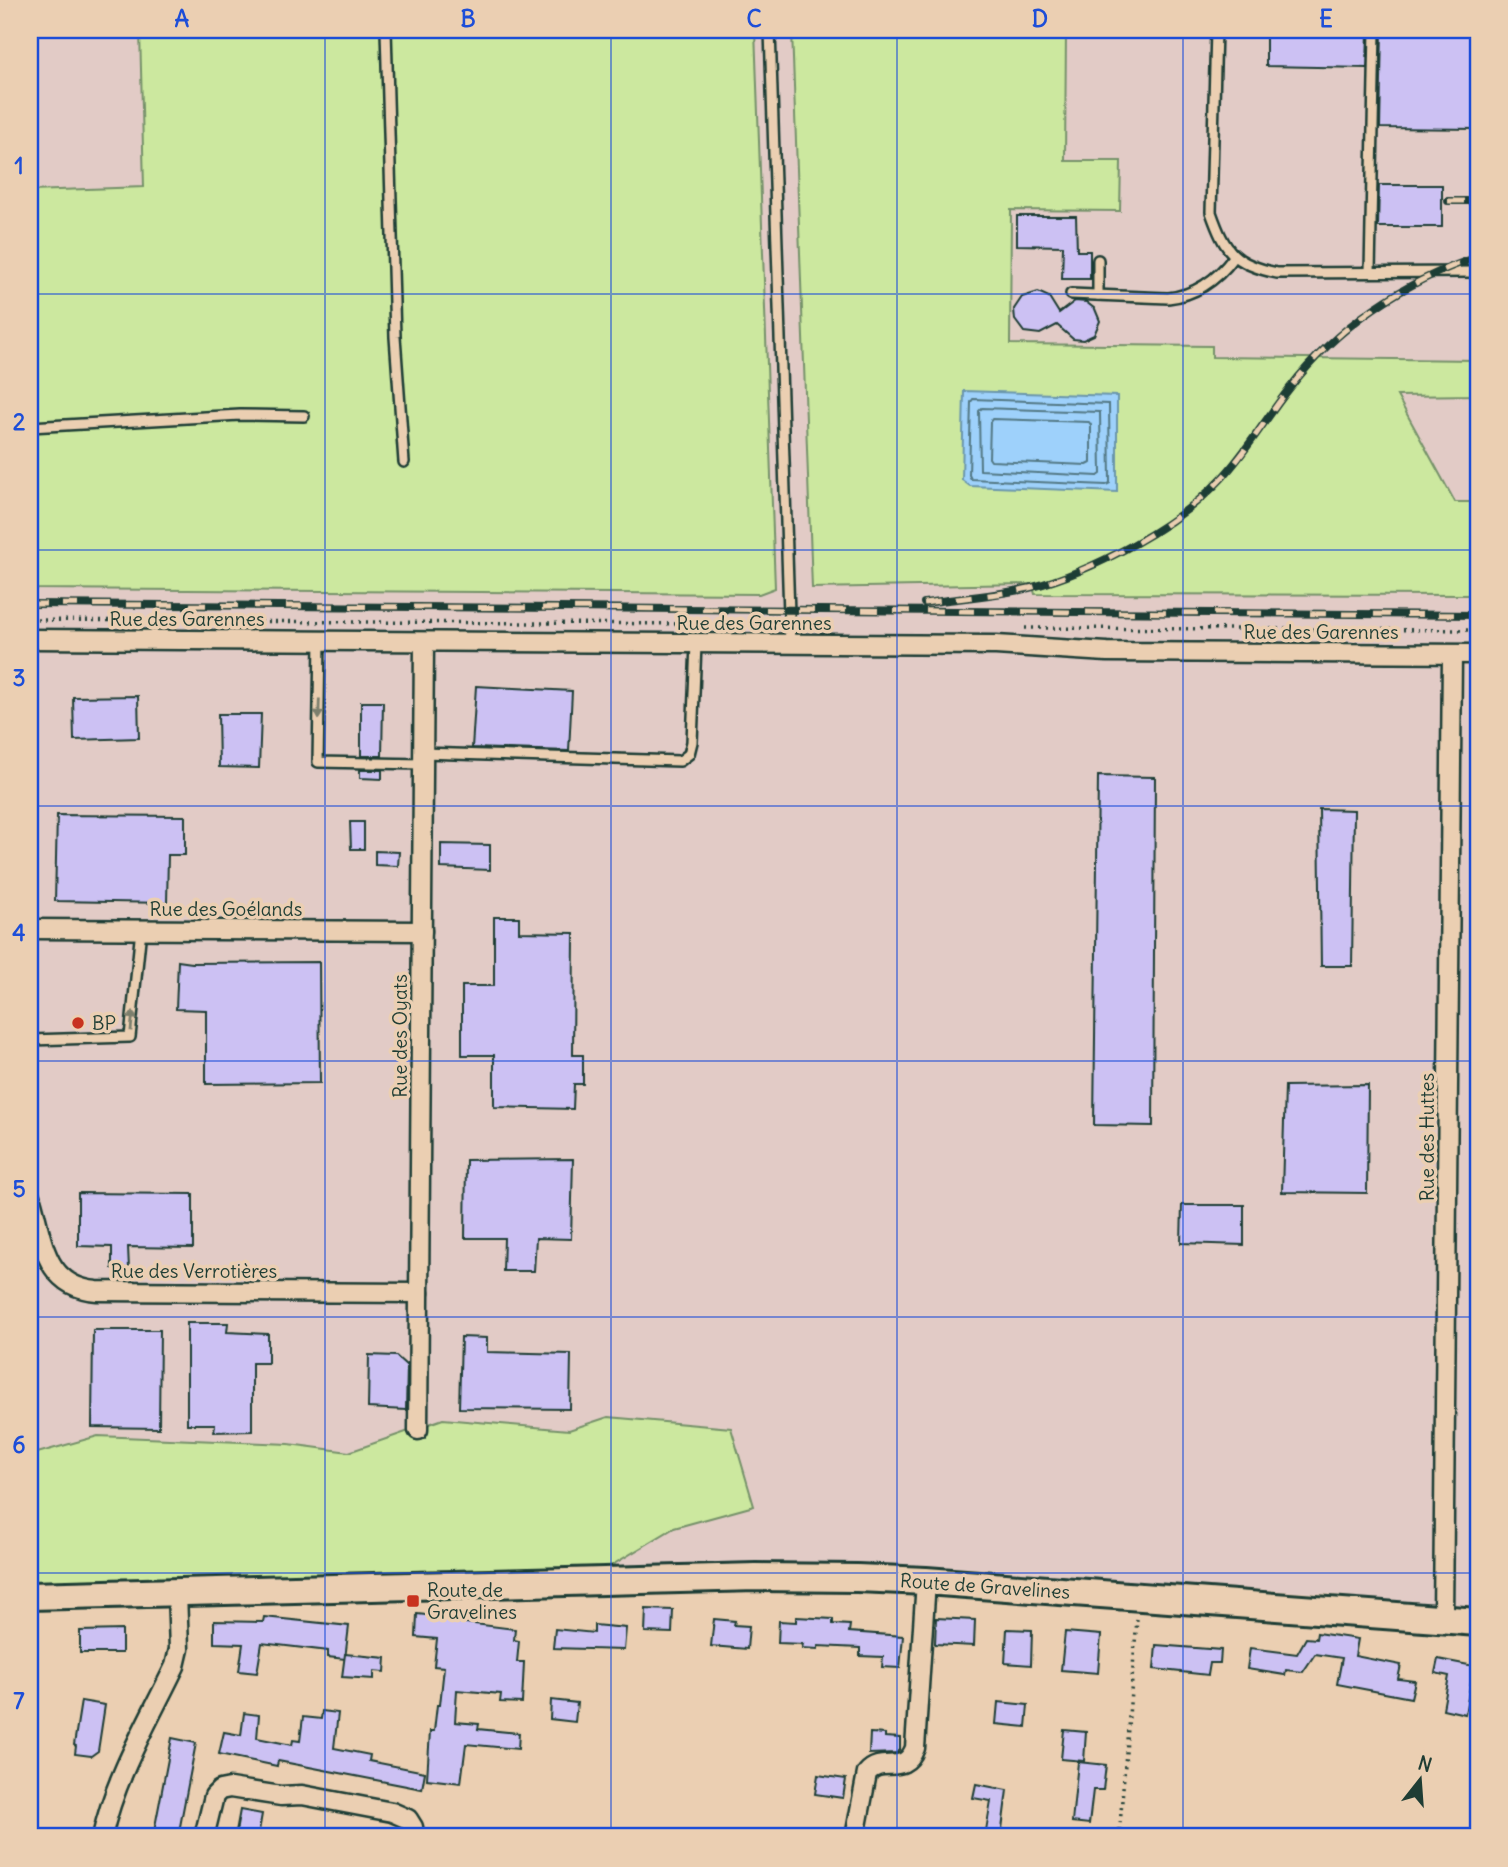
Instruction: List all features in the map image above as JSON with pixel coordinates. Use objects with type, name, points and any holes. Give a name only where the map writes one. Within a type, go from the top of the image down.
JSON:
[{"type":"main road","name":"Route de Gravelines","points":[[30,1596],[756,1577],[857,1578],[1478,1622]]},
{"type":"street","name":"Rue des Garennes","points":[[30,639],[1009,646],[1107,652],[1478,654]]},
{"type":"street","name":"Rue des Oyats","points":[[418,1430],[424,642]]},
{"type":"street","name":"Rue des Huttes","points":[[1443,1619],[1451,654]]},
{"type":"street","name":"Rue des Goélands","points":[[30,929],[422,931]]},
{"type":"street","name":"Rue des Verrotières","points":[[30,1196],[52,1267],[65,1282],[80,1289],[419,1293]]},
{"type":"street","points":[[855,1837],[867,1773],[876,1766],[907,1761],[915,1748],[926,1581]]},
{"type":"street","points":[[102,1837],[122,1774],[175,1666],[179,1649],[177,1593]]},
{"type":"street","points":[[204,1837],[214,1796],[220,1790],[230,1788],[281,1796],[302,1795],[392,1812],[408,1819],[413,1827],[414,1837]]},
{"type":"lane","points":[[386,30],[395,337],[404,462]]},
{"type":"lane","points":[[770,30],[790,645]]},
{"type":"lane","points":[[1216,30],[1211,212],[1218,234],[1234,257],[1252,268],[1277,273],[1478,272]]},
{"type":"lane","points":[[1370,272],[1375,30]]},
{"type":"lane","points":[[1071,294],[1181,297],[1196,291],[1222,273],[1234,257]]},
{"type":"lane","points":[[1098,260],[1098,295]]},
{"type":"lane","points":[[30,427],[240,415],[304,416]]},
{"type":"lane","points":[[320,641],[317,762],[423,759],[680,761],[689,754],[692,742],[696,644]]},
{"type":"lane","points":[[30,1040],[130,1037],[141,929]]},
{"type":"path","points":[[1119,1837],[1139,1596]]},
{"type":"shaded area","points":[[30,30],[1478,30],[1478,1611],[1326,1594],[911,1567],[233,1569],[30,1573]]},
{"type":"green space","points":[[140,30],[755,30],[775,588],[759,594],[30,589],[30,191],[144,187]]},
{"type":"green space","points":[[792,30],[1066,30],[1065,161],[1121,161],[1120,211],[1011,210],[1010,344],[1212,346],[1212,357],[1478,360],[1478,395],[1397,396],[1455,502],[1478,502],[1478,595],[1035,594],[1032,584],[812,588]]},
{"type":"green space","points":[[608,1417],[731,1428],[754,1506],[674,1528],[602,1571],[30,1585],[30,1455],[98,1436],[289,1444],[349,1452],[443,1419],[569,1430]]},
{"type":"water","points":[[964,391],[1117,396],[1117,492],[970,486],[962,480]]},
{"type":"building","points":[[1266,30],[1368,30],[1367,68],[1266,66]]},
{"type":"building","points":[[1382,30],[1478,30],[1478,129],[1380,128]]},
{"type":"building","points":[[1379,185],[1442,185],[1442,227],[1378,227]]},
{"type":"building","points":[[1017,216],[1076,216],[1077,251],[1090,251],[1090,279],[1062,279],[1063,246],[1017,245]]},
{"type":"building","points":[[1038,292],[1049,297],[1059,313],[1075,301],[1086,302],[1095,309],[1100,321],[1094,335],[1083,340],[1073,339],[1057,325],[1040,334],[1024,332],[1015,320],[1014,309],[1022,297]]},
{"type":"building","points":[[476,686],[572,691],[569,751],[472,748]]},
{"type":"building","points":[[138,696],[139,738],[74,740],[73,697]]},
{"type":"building","points":[[361,702],[383,702],[382,756],[361,756]]},
{"type":"building","points":[[218,714],[261,714],[259,768],[219,767]]},
{"type":"building","points":[[360,770],[382,770],[382,779],[360,778]]},
{"type":"building","points":[[1098,776],[1155,777],[1153,1126],[1094,1125]]},
{"type":"building","points":[[1319,809],[1354,810],[1352,966],[1321,966]]},
{"type":"building","points":[[57,815],[185,816],[185,855],[168,855],[167,903],[55,901]]},
{"type":"building","points":[[350,822],[364,822],[364,849],[351,849]]},
{"type":"building","points":[[441,844],[490,845],[490,870],[441,868]]},
{"type":"building","points":[[375,851],[399,852],[398,866],[375,865]]},
{"type":"building","points":[[494,917],[519,917],[519,932],[574,933],[573,1055],[583,1055],[583,1084],[574,1084],[573,1109],[494,1107],[494,1055],[462,1055],[462,986],[494,986]]},
{"type":"building","points":[[178,961],[319,962],[320,1083],[206,1084],[206,1010],[176,1009]]},
{"type":"building","points":[[1368,1085],[1367,1193],[1282,1192],[1285,1086]]},
{"type":"building","points":[[573,1159],[571,1239],[536,1238],[534,1271],[503,1271],[504,1238],[465,1238],[466,1160]]},
{"type":"building","points":[[78,1193],[193,1194],[193,1248],[128,1247],[129,1269],[112,1268],[112,1247],[78,1246]]},
{"type":"building","points":[[1182,1205],[1244,1205],[1244,1245],[1181,1243]]},
{"type":"building","points":[[187,1323],[228,1323],[227,1332],[268,1334],[268,1363],[252,1363],[252,1431],[214,1432],[215,1424],[187,1424]]},
{"type":"building","points":[[93,1330],[160,1330],[159,1428],[92,1427]]},
{"type":"building","points":[[461,1337],[487,1338],[487,1352],[571,1354],[570,1409],[459,1408]]},
{"type":"building","points":[[369,1355],[396,1356],[407,1366],[406,1410],[368,1408]]},
{"type":"building","points":[[646,1609],[673,1610],[672,1633],[645,1632]]},
{"type":"building","points":[[417,1614],[515,1629],[514,1640],[519,1641],[517,1662],[524,1662],[522,1703],[500,1702],[501,1694],[457,1690],[455,1722],[479,1724],[478,1729],[519,1733],[518,1749],[466,1744],[461,1783],[427,1779],[430,1731],[434,1731],[437,1705],[440,1705],[444,1667],[434,1666],[437,1639],[416,1637]]},
{"type":"building","points":[[264,1617],[349,1626],[345,1659],[328,1657],[328,1651],[262,1643],[257,1673],[239,1671],[243,1644],[214,1643],[214,1621],[263,1622]]},
{"type":"building","points":[[796,1617],[833,1619],[833,1624],[850,1625],[849,1632],[903,1636],[900,1668],[882,1667],[883,1657],[860,1656],[860,1648],[818,1646],[818,1649],[802,1648],[803,1644],[778,1643],[779,1621],[796,1622]]},
{"type":"building","points":[[936,1618],[975,1620],[974,1646],[935,1644]]},
{"type":"building","points":[[714,1619],[735,1621],[734,1625],[749,1626],[747,1649],[711,1646]]},
{"type":"building","points":[[594,1625],[626,1628],[624,1650],[553,1648],[555,1629],[594,1633]]},
{"type":"building","points":[[1007,1629],[1032,1630],[1031,1665],[1005,1663]]},
{"type":"building","points":[[122,1630],[122,1653],[80,1653],[80,1631]]},
{"type":"building","points":[[1065,1632],[1101,1635],[1098,1673],[1061,1670]]},
{"type":"building","points":[[1317,1633],[1358,1639],[1355,1656],[1401,1665],[1398,1679],[1415,1681],[1411,1698],[1337,1684],[1342,1658],[1315,1654],[1303,1672],[1286,1670],[1285,1675],[1247,1669],[1250,1648],[1297,1654],[1306,1638],[1316,1639]]},
{"type":"building","points":[[1156,1645],[1221,1650],[1220,1663],[1210,1663],[1208,1675],[1154,1669]]},
{"type":"building","points":[[345,1654],[386,1658],[385,1672],[374,1671],[374,1679],[342,1677]]},
{"type":"building","points":[[1438,1659],[1474,1666],[1465,1714],[1443,1709],[1449,1676],[1435,1673]]},
{"type":"building","points":[[551,1700],[577,1703],[575,1722],[550,1719]]},
{"type":"building","points":[[81,1701],[105,1705],[98,1751],[91,1756],[75,1754]]},
{"type":"building","points":[[998,1702],[1028,1705],[1026,1727],[996,1724]]},
{"type":"building","points":[[322,1711],[338,1713],[334,1748],[370,1755],[369,1761],[425,1772],[422,1789],[278,1761],[277,1766],[219,1754],[224,1732],[241,1735],[244,1713],[259,1715],[257,1738],[292,1745],[293,1740],[300,1741],[303,1717],[321,1719]]},
{"type":"building","points":[[1064,1730],[1086,1732],[1084,1761],[1061,1759]]},
{"type":"building","points":[[870,1733],[900,1738],[900,1750],[896,1753],[869,1754]]},
{"type":"building","points":[[172,1738],[196,1743],[178,1837],[153,1837]]},
{"type":"building","points":[[1078,1762],[1106,1765],[1103,1790],[1093,1790],[1089,1824],[1072,1822]]},
{"type":"building","points":[[818,1775],[846,1779],[843,1798],[815,1794]]},
{"type":"building","points":[[976,1784],[1007,1790],[1001,1837],[985,1837],[991,1801],[973,1798]]},
{"type":"building","points":[[240,1810],[262,1814],[258,1837],[235,1837]]},
{"type":"railway","points":[[1448,201],[1478,201]]},
{"type":"railway","points":[[924,603],[1003,593],[1054,581],[1106,559],[1158,530],[1204,496],[1222,478],[1308,367],[1350,326],[1398,293],[1478,257]]},
{"type":"railway","points":[[30,604],[1478,615]]},
{"type":"place","name":"BP","points":[[78,1023]]},
{"type":"place","name":"Route de Gravelines","points":[[413,1601]]}]
